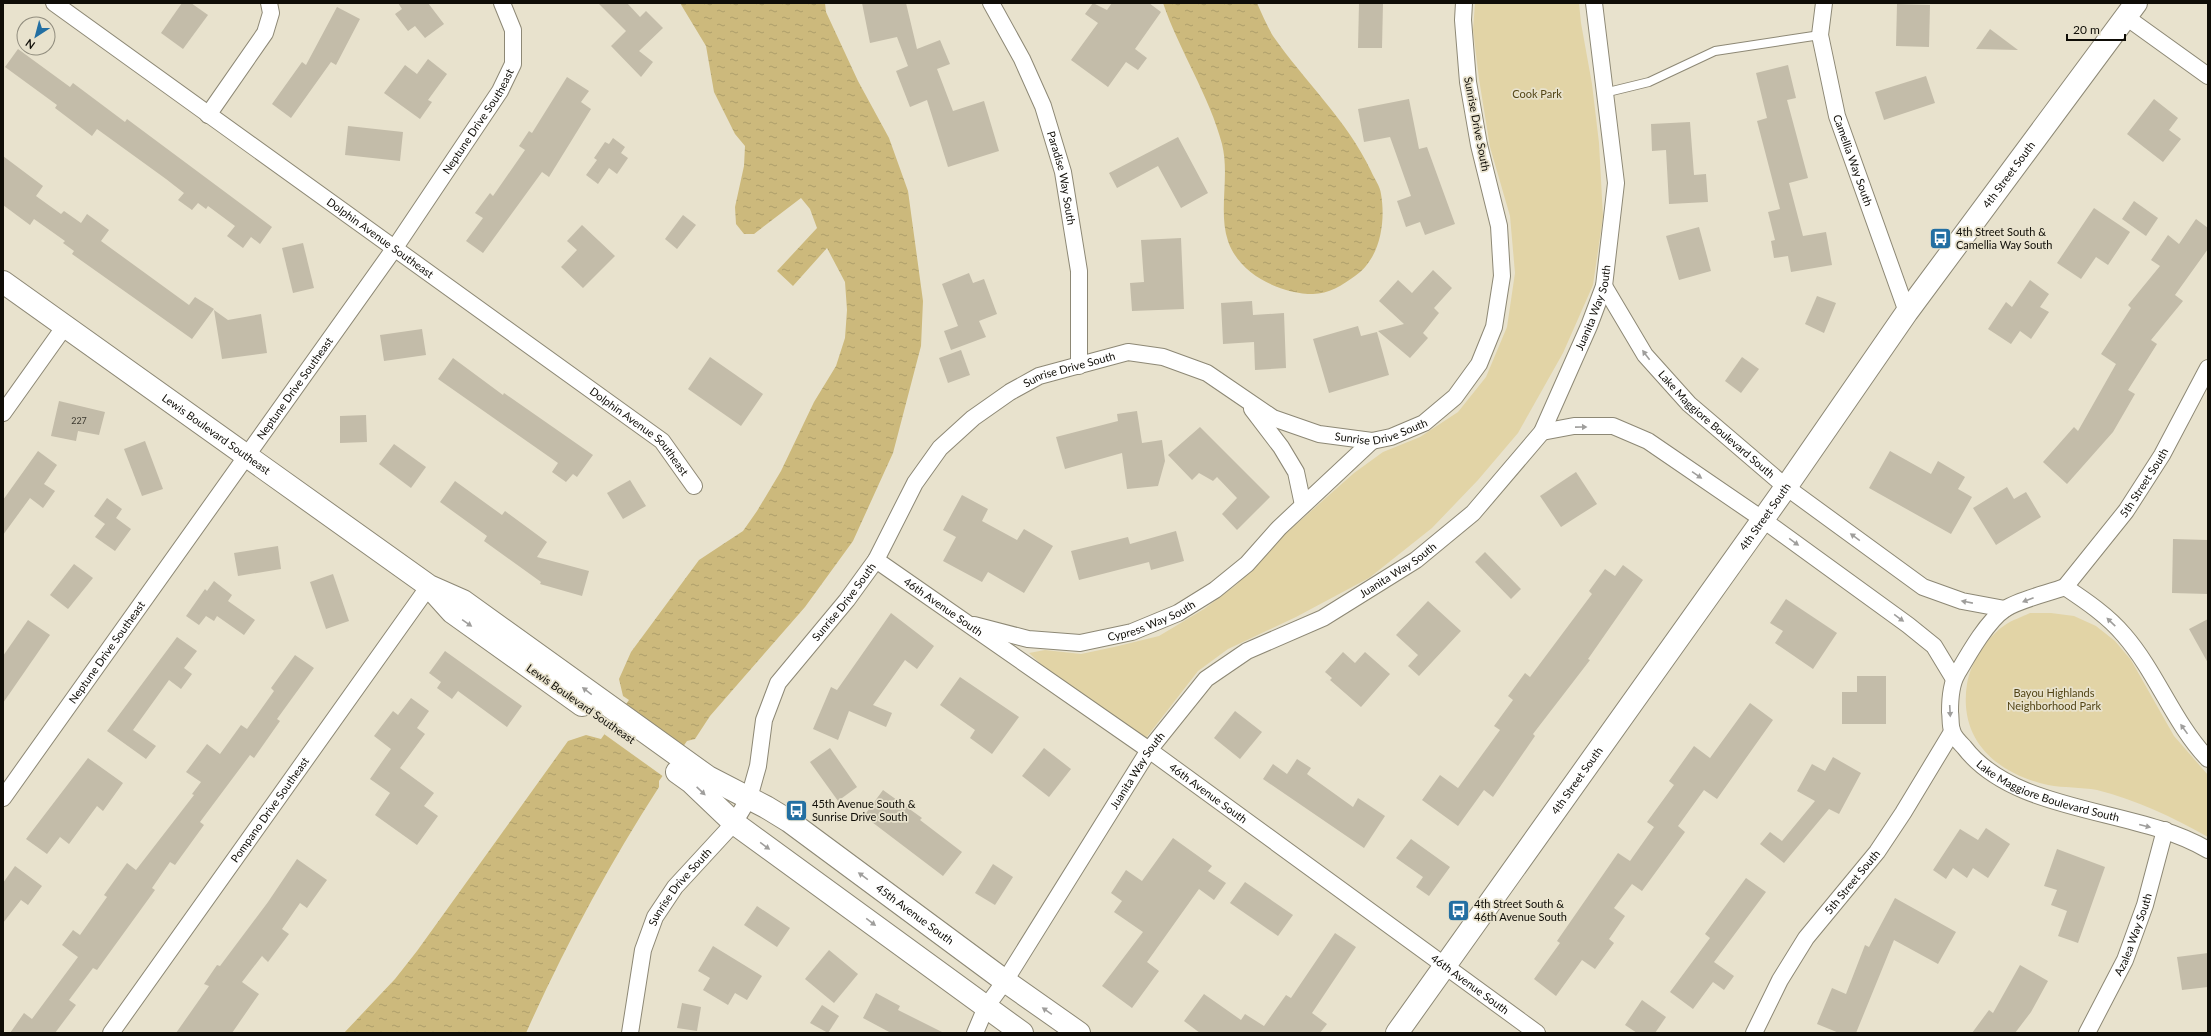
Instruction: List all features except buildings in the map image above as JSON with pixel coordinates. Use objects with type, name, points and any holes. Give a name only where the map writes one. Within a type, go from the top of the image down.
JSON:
[{"type":"street","name":"Dolphin Avenue Southeast","points":[[54,3],[662,441],[694,486]]},
{"type":"street","points":[[208,115],[265,33],[271,14],[269,3]]},
{"type":"street","name":"Neptune Drive Southeast","points":[[3,798],[394,249],[500,91],[513,64],[513,30],[502,3]]},
{"type":"street","name":"Paradise Way South","points":[[991,3],[1022,60],[1043,106],[1063,172],[1079,271],[1079,366]]},
{"type":"street","name":"Sunrise Drive South","points":[[630,1033],[643,950],[655,917],[675,887],[734,823],[749,798],[758,766],[764,720],[778,683],[847,600],[876,560],[915,483],[946,443],[973,418],[1010,392],[1039,376],[1128,352],[1163,357],[1207,373],[1273,418],[1319,434],[1372,441],[1391,437],[1424,423],[1454,397],[1479,364],[1494,327],[1502,276],[1499,226],[1479,145],[1468,82],[1462,20],[1464,3]]},
{"type":"street","name":"Juanita Way South","points":[[975,1033],[986,1007],[1005,981],[1149,750],[1206,679],[1247,651],[1323,618],[1416,560],[1473,513],[1542,432],[1589,326],[1604,286],[1616,183],[1594,3]]},
{"type":"street","name":"Camellia Way South","points":[[1824,3],[1820,35],[1837,116],[1907,312]]},
{"type":"street","points":[[2131,10],[2208,76]]},
{"type":"street","name":"4th Street South","points":[[1397,1033],[1786,487],[1907,312],[2131,10]]},
{"type":"street","name":"Lewis Boulevard Southeast","points":[[3,282],[246,458],[429,586],[452,612],[614,720],[674,762],[749,798]]},
{"type":"street","name":"Lake Maggiore Boulevard South","points":[[1604,286],[1645,355],[1689,404],[1786,487],[1923,587],[1962,601],[2005,609]]},
{"type":"street","points":[[3,413],[65,326]]},
{"type":"street","name":"5th Street South","points":[[2065,587],[2126,512],[2202,393],[2208,368]]},
{"type":"street","points":[[1245,399],[1281,447],[1296,472],[1303,505]]},
{"type":"street","points":[[1542,432],[1574,426],[1613,426],[1648,441],[1762,519],[1929,642],[1934,646],[1954,679]]},
{"type":"street","name":"Cypress Way South","points":[[962,622],[1028,639],[1080,643],[1132,632],[1178,613],[1214,590],[1247,564],[1279,528],[1372,441]]},
{"type":"street","name":"46th Avenue South","points":[[876,560],[962,622],[1149,750],[1537,1033]]},
{"type":"street","name":"Pompano Drive Southeast","points":[[111,1033],[429,586]]},
{"type":"street","points":[[1952,732],[1950,705],[1954,679],[1978,638],[2005,609],[2065,587],[2095,608],[2124,635],[2173,714],[2208,759]]},
{"type":"street","name":"Lake Maggiore Boulevard South","points":[[1952,732],[1974,761],[1994,776],[2019,789],[2118,819],[2164,830],[2197,843],[2208,850]]},
{"type":"street","name":"5th Street South","points":[[1754,1033],[1780,980],[1806,938],[1876,852],[1903,813],[1952,732]]},
{"type":"street","name":"Lewis Boulevard Southeast","points":[[674,762],[691,782],[734,823]]},
{"type":"street","name":"45th Avenue South","points":[[749,798],[789,822],[1005,981],[1079,1033]]},
{"type":"street","points":[[734,823],[1022,1033]]},
{"type":"street","name":"Azalea Way South","points":[[2087,1033],[2125,960],[2144,905],[2164,830]]},
{"type":"lane","points":[[1604,93],[1649,82],[1715,51],[1820,35]]},
{"type":"green space","name":"Cook Park","points":[[1475,3],[1579,3],[1592,84],[1599,143],[1603,217],[1593,285],[1563,353],[1518,433],[1478,480],[1432,528],[1369,578],[1296,617],[1228,649],[1198,671],[1146,738],[1045,668],[1029,653],[1045,650],[1081,654],[1159,636],[1204,609],[1236,585],[1275,543],[1354,473],[1383,452],[1420,437],[1458,412],[1486,377],[1507,327],[1515,273],[1510,216],[1490,147],[1479,79],[1473,30]]},
{"type":"green space","name":"Bayou Highlands Neighborhood Park","points":[[2030,613],[2051,613],[2074,616],[2096,626],[2115,641],[2131,660],[2174,736],[2208,775],[2208,837],[2154,810],[2112,794],[2091,789],[2048,785],[2030,780],[2013,773],[1985,752],[1975,738],[1969,722],[1966,704],[1969,676],[1980,651],[1998,630],[2008,623]]},
{"type":"water","points":[[680,3],[825,3],[826,12],[858,81],[889,138],[908,191],[923,301],[921,346],[893,453],[853,541],[805,607],[710,716],[695,739],[687,741],[659,781],[659,787],[622,847],[571,939],[526,1033],[344,1033],[395,979],[417,951],[568,741],[586,735],[601,739],[629,700],[623,696],[619,679],[631,652],[699,560],[743,531],[781,471],[814,402],[836,366],[845,338],[847,310],[845,282],[827,248],[793,286],[777,271],[817,228],[810,209],[801,198],[754,234],[744,234],[736,224],[735,207],[744,166],[745,146],[735,134],[714,92],[706,46]]},
{"type":"water","points":[[1163,3],[1257,3],[1273,36],[1350,135],[1361,152],[1379,188],[1383,216],[1382,228],[1376,250],[1364,269],[1345,283],[1330,291],[1319,294],[1300,293],[1287,290],[1262,280],[1241,263],[1233,253],[1225,230],[1225,168],[1222,144],[1217,126],[1177,38]]},
{"type":"pier","points":[[625,705],[685,747],[664,777],[604,734]]},
{"type":"place","name":"4th Street South & Camellia Way South","points":[[1941,238]]},
{"type":"place","name":"45th Avenue South & Sunrise Drive South","points":[[797,810]]},
{"type":"place","name":"4th Street South & 46th Avenue South","points":[[1458,910]]}]
